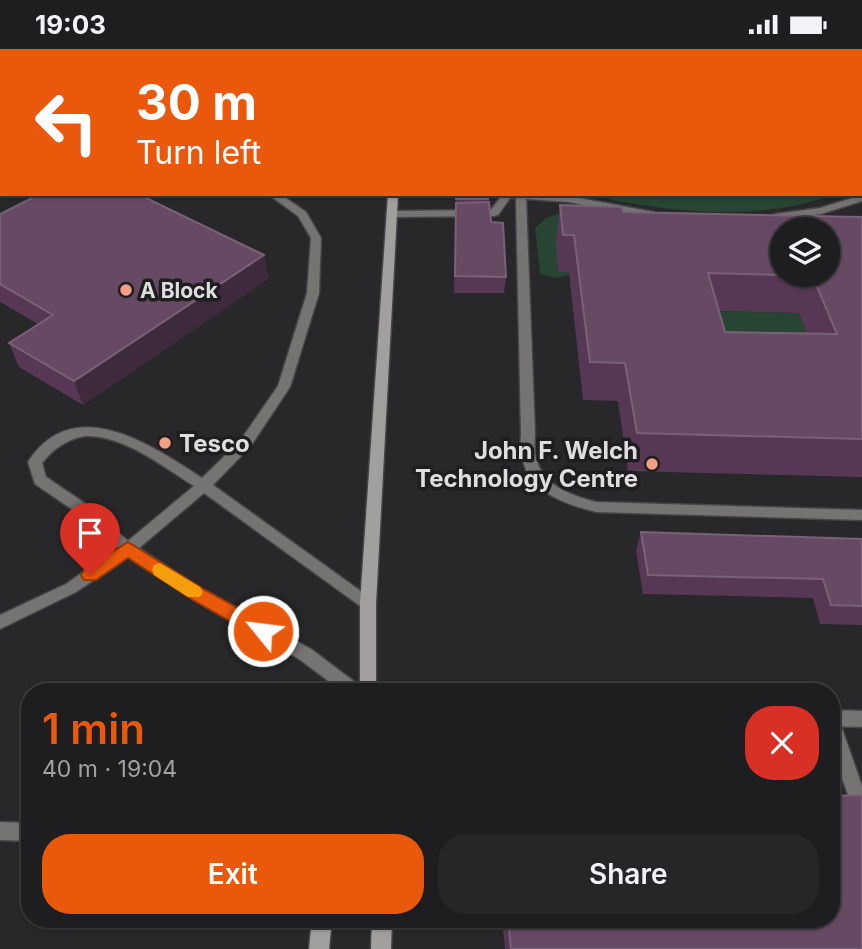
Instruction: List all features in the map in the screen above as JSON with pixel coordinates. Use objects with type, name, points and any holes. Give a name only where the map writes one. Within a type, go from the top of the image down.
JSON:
[{"type":"street","points":[[0,622],[71,588],[128,549],[204,485],[245,444],[284,387],[313,292],[316,238],[302,215],[276,196]]},
{"type":"street","points":[[368,683],[368,604],[393,196]]},
{"type":"street","points":[[391,214],[494,213],[507,196]]},
{"type":"street","points":[[521,196],[528,434],[525,445],[530,467],[537,477],[562,497],[596,507],[862,515]]},
{"type":"street","points":[[533,196],[569,199],[666,216]]},
{"type":"street","points":[[764,219],[821,211],[862,198]]},
{"type":"street","points":[[343,683],[305,654],[199,595],[128,549],[78,506],[40,480],[35,462],[45,448],[69,435],[90,431],[113,435],[204,485],[368,604]]},
{"type":"street","points":[[840,720],[862,719]]},
{"type":"street","points":[[840,747],[862,811]]},
{"type":"street","points":[[0,831],[21,832]]},
{"type":"street","points":[[319,949],[320,928]]},
{"type":"street","points":[[381,949],[382,928]]},
{"type":"green space","points":[[609,196],[829,196],[780,208],[723,212],[665,208],[608,199]]},
{"type":"green space","points":[[566,211],[770,230],[557,241],[558,271],[569,272],[569,275],[557,278],[540,274],[535,228],[546,218]]},
{"type":"green space","points":[[698,311],[799,313],[822,372],[714,370]]},
{"type":"building","name":"A Block","points":[[36,196],[142,196],[264,255],[74,381],[9,343],[53,315],[0,284],[0,214]]},
{"type":"building","points":[[456,196],[488,196],[488,199],[456,199]]},
{"type":"building","points":[[489,202],[491,222],[503,223],[506,277],[455,276],[456,203]]},
{"type":"building","points":[[560,205],[622,207],[623,212],[862,217],[862,439],[637,433],[625,363],[590,362],[574,235],[563,235]]},
{"type":"building","points":[[641,532],[862,539],[862,606],[831,605],[823,579],[648,575]]},
{"type":"building","points":[[862,795],[862,949],[511,949],[509,928],[840,928],[840,796]]},
{"type":"slow traffic","points":[[160,570],[194,592]]},
{"type":"place","name":"A Block","points":[[126,290]]},
{"type":"place","name":"Tesco","points":[[165,443]]},
{"type":"place","name":"John F. Welch Technology Centre","points":[[652,464]]},
{"type":"route","points":[[90,575],[128,549],[199,595],[263,631]]}]
